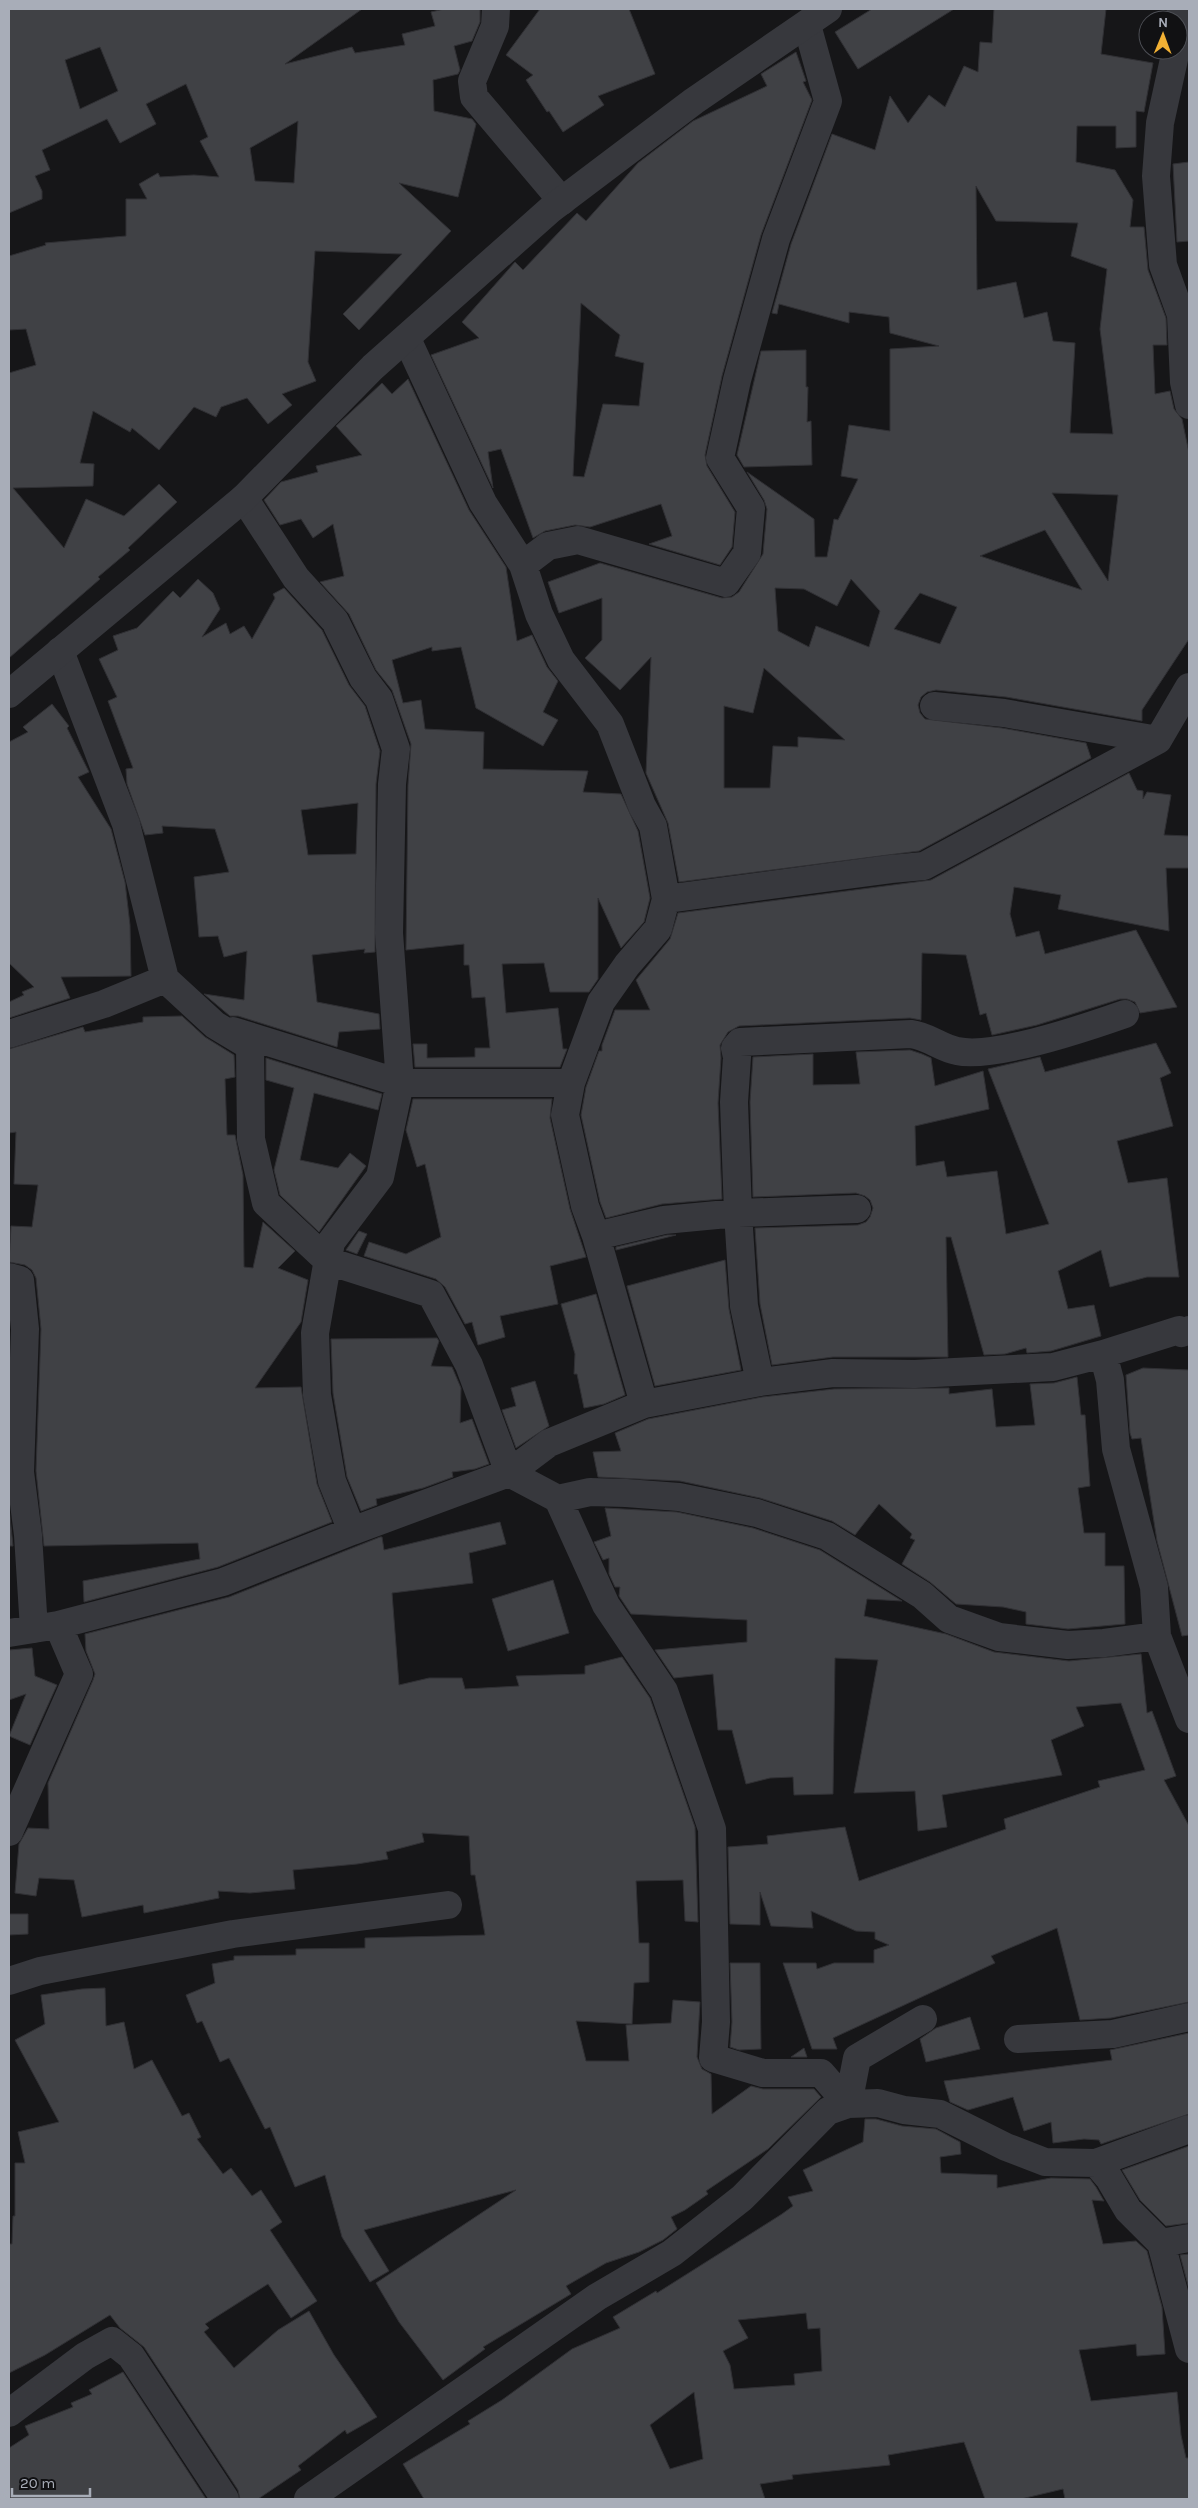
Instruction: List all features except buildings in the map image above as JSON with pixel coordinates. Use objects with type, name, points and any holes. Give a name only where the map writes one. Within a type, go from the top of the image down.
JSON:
[{"type":"street","points":[[496,9],[495,26],[472,81],[474,96],[562,201]]},
{"type":"street","points":[[9,694],[244,498],[372,368],[562,201],[694,101],[817,17],[828,100],[776,239],[737,380],[720,458],[751,508],[747,553],[726,583],[578,540],[548,546],[523,565]]},
{"type":"street","points":[[1174,60],[1160,123],[1156,176],[1163,265],[1181,315],[1184,382],[1189,405]]},
{"type":"street","points":[[406,338],[483,502],[523,565],[539,614],[561,660],[610,724],[642,806],[653,826],[666,899],[658,929],[627,965],[601,1002],[571,1083],[565,1115],[585,1206],[596,1236],[644,1404]]},
{"type":"street","points":[[244,498],[296,578],[336,621],[363,678],[380,698],[396,749],[392,784],[388,933],[400,1083],[380,1177],[331,1242],[314,1333],[317,1395],[332,1481],[352,1531]]},
{"type":"street","points":[[60,651],[126,824],[165,980],[215,1025],[250,1046],[251,1139],[266,1202],[328,1261],[431,1294],[469,1365],[509,1473],[558,1499],[606,1605],[664,1691],[712,1828],[716,2022],[713,2058],[763,2074],[821,2073],[848,2104]]},
{"type":"street","points":[[666,899],[924,866],[1158,740],[1189,687]]},
{"type":"street","points":[[934,706],[1004,713],[1158,740]]},
{"type":"street","points":[[9,1034],[104,1004],[165,980]]},
{"type":"street","points":[[760,1382],[744,1306],[738,1212],[734,1102],[737,1057],[735,1048],[740,1042],[911,1034],[922,1036],[957,1051],[985,1052],[1096,1024],[1125,1014]]},
{"type":"street","points":[[215,1025],[400,1083],[571,1083]]},
{"type":"street","points":[[596,1236],[664,1220],[738,1212],[857,1209]]},
{"type":"street","points":[[9,1277],[20,1280],[25,1328],[20,1472],[28,1535],[34,1629],[79,1674],[9,1832]]},
{"type":"street","points":[[34,1629],[223,1582],[352,1531],[509,1473],[549,1443],[644,1404],[760,1382],[833,1373],[915,1374],[1053,1367],[1103,1354],[1179,1330],[1182,1333],[1189,1330]]},
{"type":"street","points":[[1103,1354],[1110,1380],[1116,1450],[1154,1587],[1157,1636],[1189,1719]]},
{"type":"street","points":[[558,1499],[590,1492],[626,1493],[679,1498],[757,1513],[826,1536],[922,1596],[949,1620],[999,1638],[1068,1645],[1157,1636]]},
{"type":"street","points":[[9,1981],[40,1971],[233,1934],[448,1905]]},
{"type":"street","points":[[1018,2039],[1112,2034],[1189,2017]]},
{"type":"street","points":[[848,2104],[857,2058],[923,2019]]},
{"type":"street","points":[[308,2499],[597,2298],[672,2252],[742,2198],[828,2110],[848,2104],[878,2103],[904,2110],[940,2114],[1029,2158],[1045,2162],[1096,2163],[1189,2128]]},
{"type":"street","points":[[1096,2163],[1109,2178],[1128,2210],[1161,2243],[1189,2349]]},
{"type":"street","points":[[1161,2243],[1189,2238]]},
{"type":"street","points":[[9,2413],[85,2356],[112,2341],[131,2356],[225,2499]]}]
